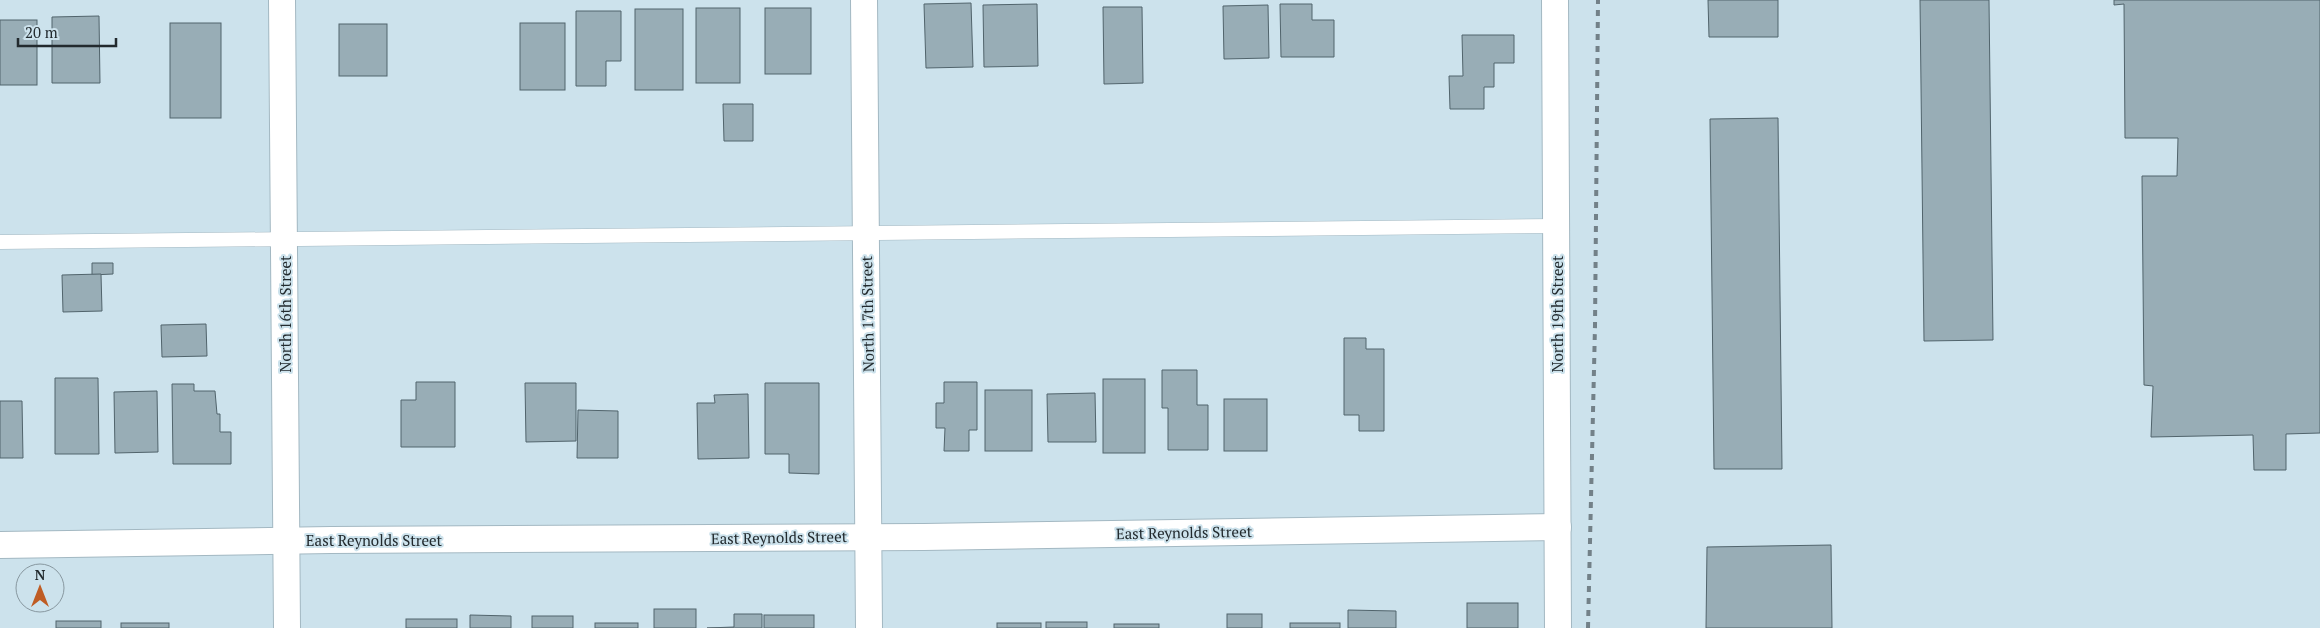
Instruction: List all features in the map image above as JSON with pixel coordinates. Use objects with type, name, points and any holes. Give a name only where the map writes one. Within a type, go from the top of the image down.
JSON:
[{"type":"street","name":"North 16th Street","points":[[282,0],[287,628]]},
{"type":"street","name":"North 17th Street","points":[[864,0],[869,628]]},
{"type":"street","name":"North 19th Street","points":[[1555,0],[1558,628]]},
{"type":"street","name":"East Reynolds Street","points":[[0,544],[1558,528]]},
{"type":"lane","points":[[0,242],[1557,226]]},
{"type":"building","points":[[1708,0],[1778,0],[1778,37],[1709,37]]},
{"type":"building","points":[[1920,0],[1989,0],[1993,340],[1924,341]]},
{"type":"building","points":[[2114,0],[2320,0],[2320,433],[2286,434],[2286,470],[2254,470],[2253,435],[2151,437],[2153,386],[2144,385],[2142,176],[2177,176],[2178,138],[2125,138],[2124,4],[2114,5]]},
{"type":"building","points":[[971,3],[973,67],[926,68],[924,4]]},
{"type":"building","points":[[1037,4],[1038,66],[984,67],[983,5]]},
{"type":"building","points":[[1280,4],[1312,4],[1312,20],[1334,20],[1334,57],[1281,57]]},
{"type":"building","points":[[1268,5],[1269,58],[1224,59],[1223,6]]},
{"type":"building","points":[[1103,7],[1142,7],[1143,83],[1104,84]]},
{"type":"building","points":[[696,8],[740,8],[740,83],[696,83]]},
{"type":"building","points":[[765,8],[811,8],[811,74],[765,74]]},
{"type":"building","points":[[635,9],[683,9],[683,90],[635,90]]},
{"type":"building","points":[[576,11],[621,11],[621,61],[606,61],[606,86],[576,86]]},
{"type":"building","points":[[99,16],[100,83],[52,83],[52,17]]},
{"type":"building","points":[[0,20],[37,20],[37,85],[0,85]]},
{"type":"building","points":[[170,23],[221,23],[221,118],[170,118]]},
{"type":"building","points":[[520,23],[565,23],[565,90],[520,90]]},
{"type":"building","points":[[339,24],[387,24],[387,76],[339,76]]},
{"type":"building","points":[[1462,35],[1514,35],[1514,63],[1494,63],[1494,87],[1484,87],[1484,109],[1450,109],[1449,76],[1463,76]]},
{"type":"building","points":[[723,104],[753,104],[753,141],[724,141]]},
{"type":"building","points":[[1778,118],[1782,469],[1714,469],[1710,119]]},
{"type":"building","points":[[92,263],[113,263],[113,274],[92,275]]},
{"type":"building","points":[[101,274],[102,311],[63,312],[62,275]]},
{"type":"building","points":[[206,324],[207,356],[162,357],[161,325]]},
{"type":"building","points":[[1344,338],[1366,338],[1366,349],[1384,349],[1384,431],[1359,431],[1359,415],[1344,415]]},
{"type":"building","points":[[1162,370],[1197,370],[1197,405],[1208,405],[1208,450],[1168,450],[1168,408],[1162,408]]},
{"type":"building","points":[[55,378],[98,378],[99,454],[55,454]]},
{"type":"building","points":[[1103,379],[1145,379],[1145,453],[1103,453]]},
{"type":"building","points":[[416,382],[455,382],[455,447],[401,447],[401,400],[416,400]]},
{"type":"building","points":[[944,382],[977,382],[977,430],[969,430],[969,451],[944,451],[945,428],[936,428],[936,403],[944,403]]},
{"type":"building","points":[[525,383],[576,383],[576,441],[526,442]]},
{"type":"building","points":[[765,383],[819,383],[819,474],[789,473],[789,454],[765,454]]},
{"type":"building","points":[[172,384],[194,384],[194,391],[215,391],[217,414],[220,414],[220,432],[231,432],[231,464],[173,464]]},
{"type":"building","points":[[985,390],[1032,390],[1032,451],[985,451]]},
{"type":"building","points":[[157,391],[158,452],[115,453],[114,392]]},
{"type":"building","points":[[1095,393],[1096,442],[1048,442],[1047,394]]},
{"type":"building","points":[[748,394],[749,458],[698,459],[697,403],[715,403],[714,395]]},
{"type":"building","points":[[1224,399],[1267,399],[1267,451],[1224,451]]},
{"type":"building","points":[[0,401],[22,401],[23,458],[0,458]]},
{"type":"building","points":[[578,410],[618,411],[618,458],[577,458]]},
{"type":"building","points":[[1831,545],[1832,628],[1706,628],[1707,547]]},
{"type":"building","points":[[1467,603],[1518,603],[1518,628],[1467,628]]},
{"type":"building","points":[[654,609],[696,609],[696,628],[654,628]]},
{"type":"building","points":[[1348,610],[1396,611],[1396,628],[1348,628]]},
{"type":"building","points":[[734,614],[762,614],[762,628],[707,628],[734,627]]},
{"type":"building","points":[[1227,614],[1262,614],[1262,628],[1227,628]]},
{"type":"building","points":[[470,615],[511,616],[511,628],[470,628]]},
{"type":"building","points":[[764,615],[814,615],[814,628],[764,628]]},
{"type":"building","points":[[532,616],[573,616],[573,628],[532,628]]},
{"type":"building","points":[[406,619],[457,619],[457,628],[406,628]]},
{"type":"building","points":[[56,621],[101,621],[101,628],[56,628]]},
{"type":"building","points":[[1046,622],[1087,622],[1087,628],[1046,628]]},
{"type":"building","points":[[121,623],[169,623],[169,628],[121,628]]},
{"type":"building","points":[[595,623],[638,623],[638,628],[595,628]]},
{"type":"building","points":[[997,623],[1041,623],[1041,628],[997,628]]},
{"type":"building","points":[[1290,623],[1340,623],[1340,628],[1290,628]]},
{"type":"building","points":[[1114,624],[1159,624],[1159,628],[1114,628]]},
{"type":"railway","points":[[1588,628],[1595,326],[1598,0]]}]
